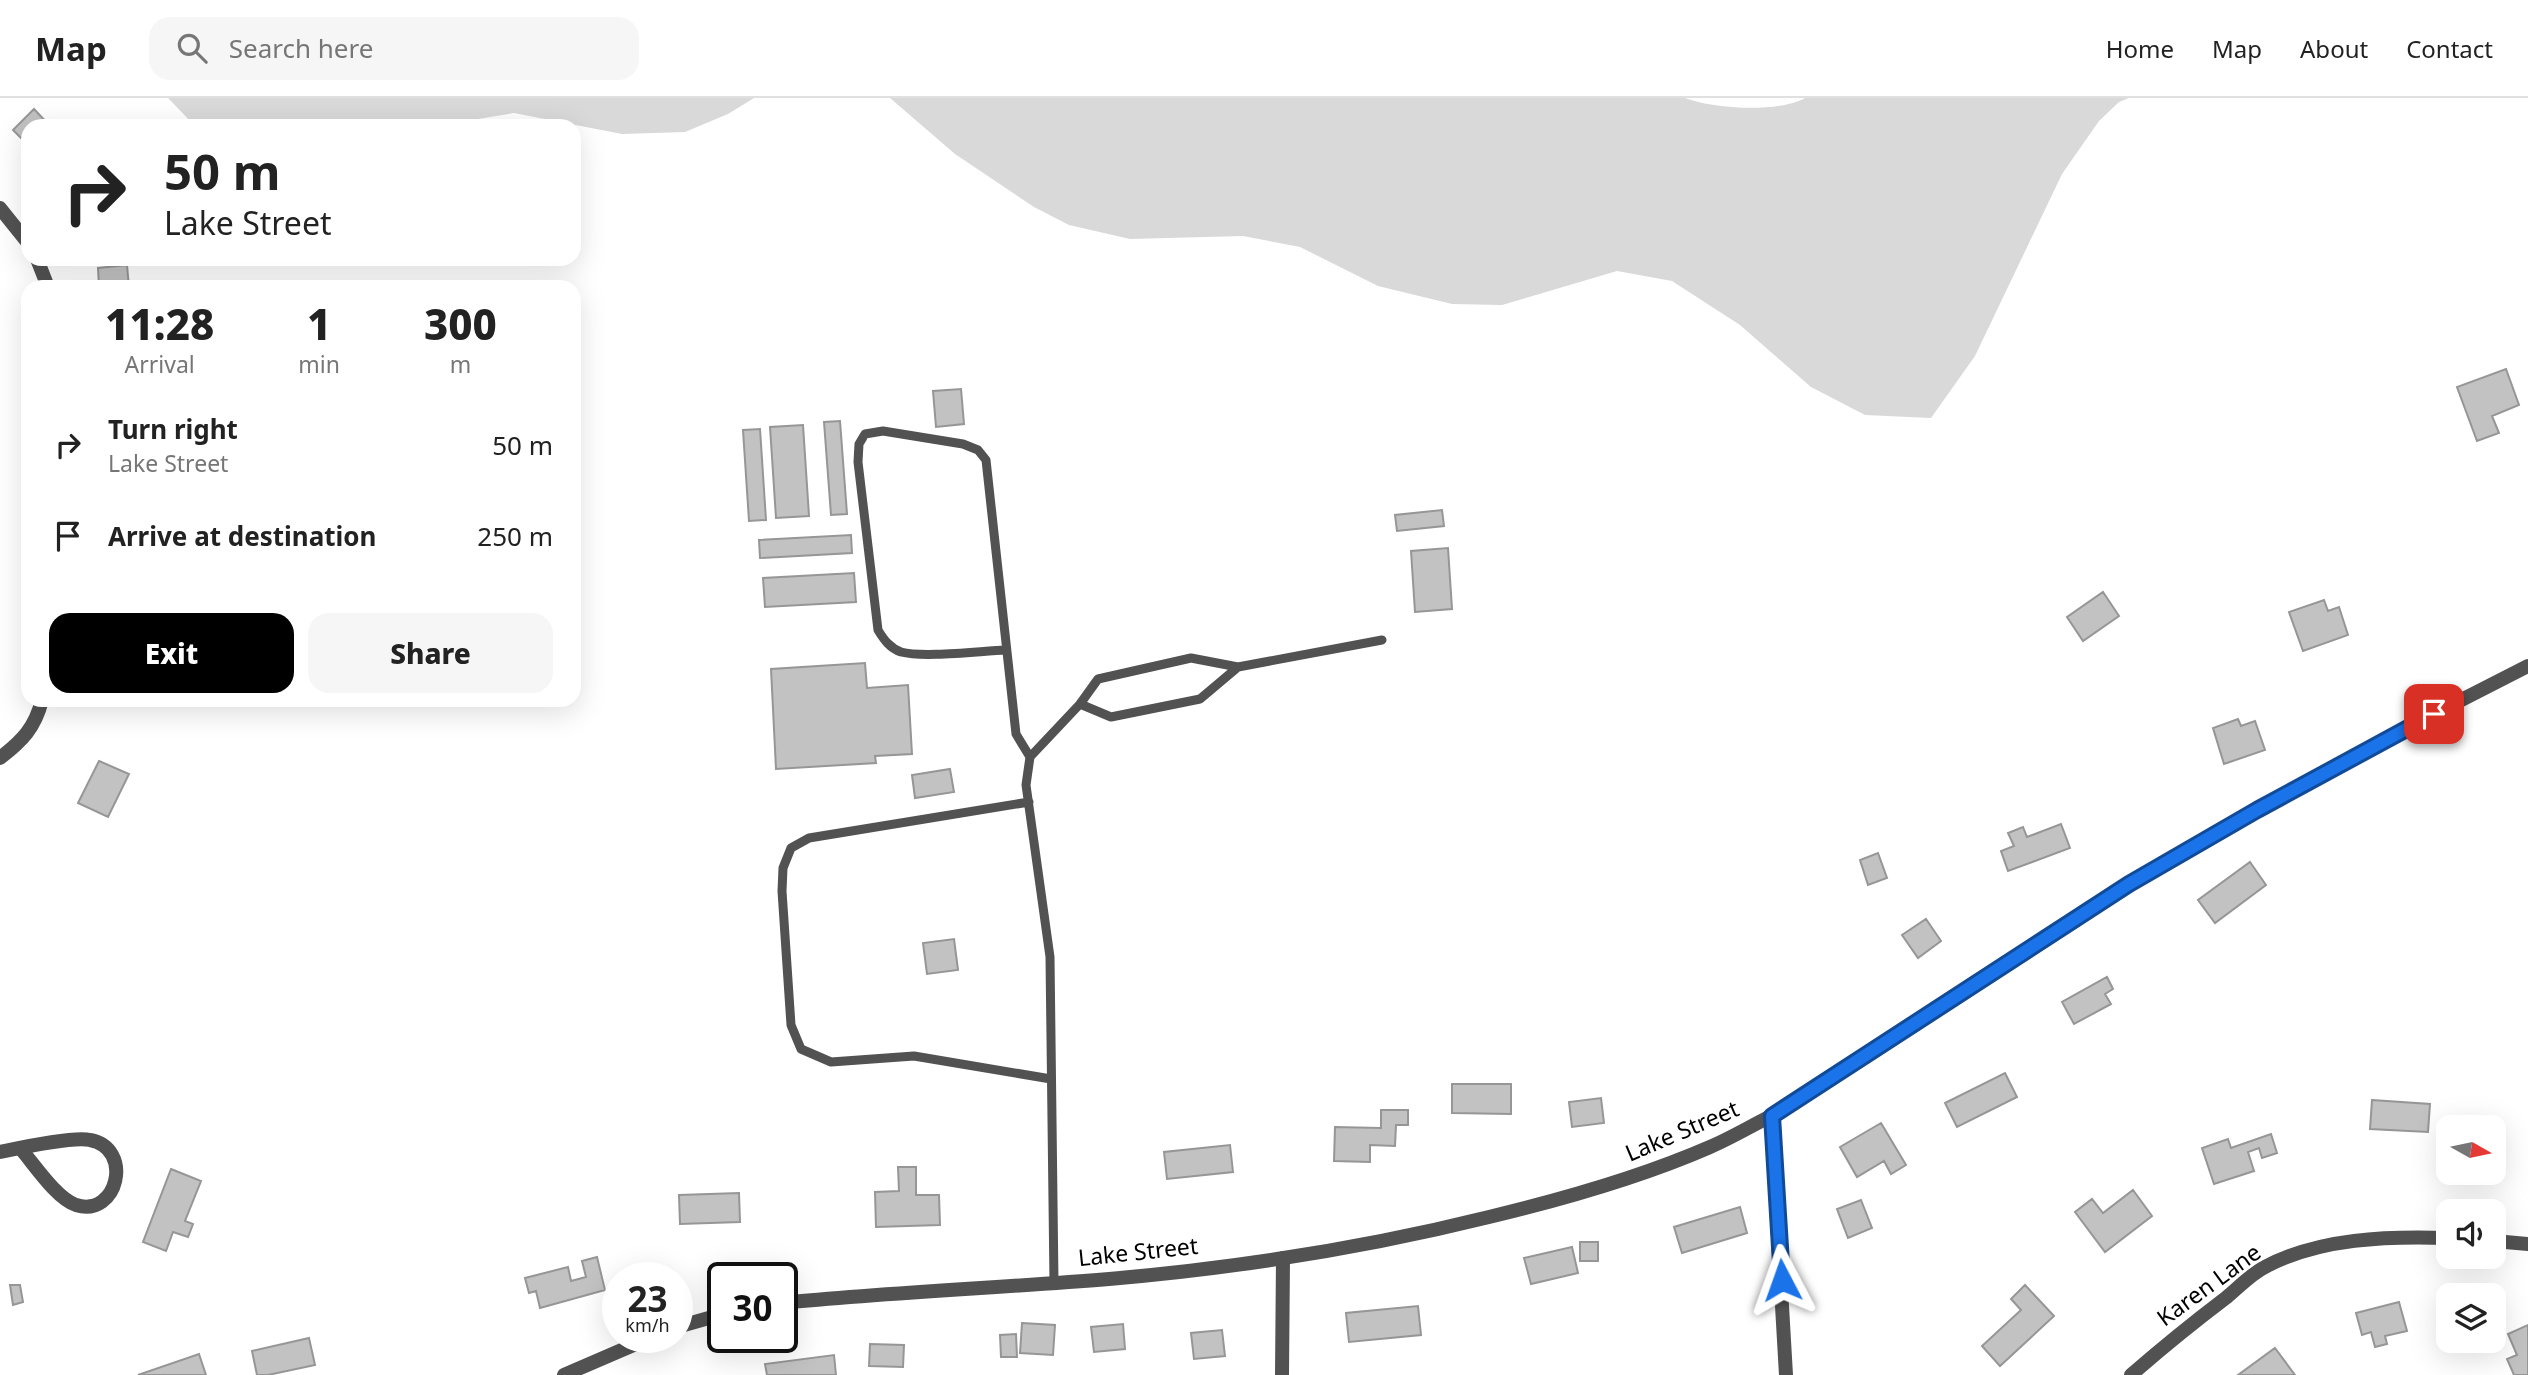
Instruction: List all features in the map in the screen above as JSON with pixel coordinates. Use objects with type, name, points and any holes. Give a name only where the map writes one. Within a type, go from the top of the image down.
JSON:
[{"type":"street","points":[[0,208],[21,234]]},
{"type":"street","name":"Lake Street","points":[[798,1301],[1054,1283],[1211,1268],[1283,1258],[1405,1238],[1549,1203],[1620,1182],[1711,1147],[1772,1116],[2129,884],[2388,738],[2528,666]]},
{"type":"street","points":[[0,758],[24,740],[37,719],[40,707]]},
{"type":"street","points":[[1772,1116],[1786,1375]]},
{"type":"street","points":[[0,1152],[20,1148],[84,1139],[97,1142],[108,1149],[115,1160],[115,1186],[107,1197],[96,1204],[76,1205],[60,1195],[20,1148]]},
{"type":"street","name":"Karen Lane","points":[[2131,1375],[2264,1268],[2309,1250],[2359,1241],[2408,1236],[2436,1237]]},
{"type":"street","points":[[2506,1242],[2528,1244]]},
{"type":"street","points":[[1282,1375],[1283,1258]]},
{"type":"street","points":[[564,1375],[615,1353]]},
{"type":"lane","points":[[1006,650],[922,654],[901,652],[886,643],[878,630],[858,462],[859,444],[865,434],[883,431],[963,444],[978,450],[986,460],[1016,734],[1030,757]]},
{"type":"lane","points":[[1054,1283],[1050,957],[1026,785],[1030,757],[1080,704],[1098,679],[1191,658],[1238,667],[1382,640]]},
{"type":"lane","points":[[1080,704],[1111,717],[1200,699],[1238,667]]},
{"type":"lane","points":[[1029,802],[809,838],[791,848],[783,868],[782,891],[791,1025],[801,1049],[831,1062],[914,1056],[1051,1079]]},
{"type":"shaded area","points":[[168,98],[754,98],[728,114],[685,132],[622,134],[581,126],[581,119],[545,119],[514,113],[478,119],[188,119]]},
{"type":"shaded area","points":[[890,98],[1685,98],[1712,105],[1746,108],[1779,106],[1805,98],[2129,98],[2119,102],[2099,121],[2062,174],[1975,356],[1931,418],[1865,415],[1811,387],[1740,325],[1672,281],[1617,271],[1502,305],[1452,304],[1378,286],[1300,247],[1243,236],[1130,239],[1069,225],[1034,207],[955,154]]},
{"type":"building","points":[[34,109],[43,119],[24,119]]},
{"type":"building","points":[[21,122],[21,138],[13,130]]},
{"type":"building","points":[[127,266],[128,280],[99,280],[98,268]]},
{"type":"building","points":[[2506,369],[2519,405],[2492,416],[2499,433],[2477,441],[2457,387]]},
{"type":"building","points":[[961,389],[964,424],[936,427],[933,391]]},
{"type":"building","points":[[840,421],[847,514],[831,515],[824,422]]},
{"type":"building","points":[[803,425],[809,516],[776,518],[770,427]]},
{"type":"building","points":[[760,429],[766,520],[749,521],[743,430]]},
{"type":"building","points":[[1442,510],[1444,526],[1397,531],[1395,515]]},
{"type":"building","points":[[851,535],[852,553],[760,558],[759,540]]},
{"type":"building","points":[[1448,548],[1452,609],[1415,612],[1411,551]]},
{"type":"building","points":[[854,573],[856,602],[765,607],[763,578]]},
{"type":"building","points":[[2103,592],[2119,616],[2083,641],[2067,617]]},
{"type":"building","points":[[2324,600],[2328,611],[2339,607],[2348,635],[2303,651],[2289,612]]},
{"type":"building","points":[[865,663],[867,688],[908,685],[912,754],[875,756],[876,763],[776,769],[771,669]]},
{"type":"building","points":[[2238,719],[2241,726],[2255,721],[2265,750],[2224,764],[2213,728]]},
{"type":"building","points":[[99,761],[129,774],[108,817],[78,803]]},
{"type":"building","points":[[950,769],[954,792],[915,798],[912,775]]},
{"type":"building","points":[[2061,824],[2070,848],[2008,871],[2001,851],[2014,846],[2008,833],[2023,827],[2027,837]]},
{"type":"building","points":[[1878,853],[1887,878],[1868,885],[1860,860]]},
{"type":"building","points":[[2250,862],[2266,885],[2215,923],[2198,900]]},
{"type":"building","points":[[1926,919],[1941,941],[1918,958],[1902,935]]},
{"type":"building","points":[[954,939],[958,970],[927,974],[923,943]]},
{"type":"building","points":[[2107,977],[2113,989],[2105,994],[2111,1004],[2074,1024],[2062,1002]]},
{"type":"building","points":[[2005,1073],[2017,1097],[1957,1127],[1945,1103]]},
{"type":"building","points":[[1452,1084],[1511,1084],[1511,1114],[1452,1113]]},
{"type":"building","points":[[1601,1098],[1604,1123],[1572,1127],[1569,1102]]},
{"type":"building","points":[[2372,1100],[2430,1104],[2428,1132],[2370,1129]]},
{"type":"building","points":[[1381,1110],[1408,1110],[1408,1125],[1396,1125],[1395,1146],[1370,1145],[1370,1162],[1334,1161],[1335,1127],[1381,1128]]},
{"type":"building","points":[[1881,1123],[1906,1165],[1891,1174],[1884,1161],[1857,1177],[1840,1147]]},
{"type":"building","points":[[2271,1134],[2277,1153],[2262,1158],[2259,1148],[2248,1152],[2254,1171],[2214,1184],[2202,1148],[2228,1139],[2231,1148]]},
{"type":"building","points":[[1230,1145],[1233,1172],[1167,1179],[1164,1152]]},
{"type":"building","points":[[898,1167],[916,1167],[916,1195],[939,1195],[940,1225],[876,1227],[875,1192],[899,1191]]},
{"type":"building","points":[[171,1169],[201,1181],[185,1221],[193,1224],[188,1237],[173,1232],[166,1251],[143,1242]]},
{"type":"building","points":[[2133,1190],[2152,1216],[2105,1252],[2075,1212],[2092,1199],[2103,1213]]},
{"type":"building","points":[[739,1193],[740,1222],[680,1224],[679,1195]]},
{"type":"building","points":[[1861,1200],[1872,1228],[1848,1238],[1837,1209]]},
{"type":"building","points":[[1740,1207],[1747,1233],[1682,1253],[1674,1227]]},
{"type":"building","points":[[1580,1242],[1598,1242],[1598,1261],[1580,1261]]},
{"type":"building","points":[[1572,1247],[1578,1273],[1531,1284],[1524,1258]]},
{"type":"building","points":[[597,1257],[602,1291],[540,1308],[536,1291],[529,1293],[525,1278],[568,1267],[571,1281],[586,1277],[582,1261]]},
{"type":"building","points":[[10,1285],[20,1285],[23,1302],[13,1305]]},
{"type":"building","points":[[2025,1285],[2054,1316],[2000,1366],[1982,1346],[2021,1310],[2011,1299]]},
{"type":"building","points":[[2399,1302],[2407,1331],[2385,1336],[2387,1344],[2375,1347],[2371,1332],[2362,1335],[2356,1313]]},
{"type":"building","points":[[1418,1306],[1421,1335],[1349,1342],[1346,1313]]},
{"type":"building","points":[[1022,1323],[1055,1325],[1053,1355],[1020,1353]]},
{"type":"building","points":[[1123,1324],[1125,1349],[1094,1352],[1091,1327]]},
{"type":"building","points":[[2528,1325],[2528,1375],[2514,1375],[2507,1359],[2517,1355],[2508,1334]]},
{"type":"building","points":[[1222,1330],[1225,1356],[1194,1359],[1191,1333]]},
{"type":"building","points":[[1016,1334],[1017,1357],[1001,1357],[1000,1335]]},
{"type":"building","points":[[309,1338],[315,1365],[257,1375],[252,1351]]},
{"type":"building","points":[[870,1344],[904,1345],[903,1367],[869,1366]]},
{"type":"building","points":[[2275,1348],[2295,1375],[2238,1375]]},
{"type":"building","points":[[199,1354],[206,1375],[138,1375]]},
{"type":"building","points":[[834,1355],[836,1375],[767,1375],[765,1364]]},
{"type":"route","points":[[1782,1280],[1772,1116],[2129,884],[2257,810],[2434,714]]}]
